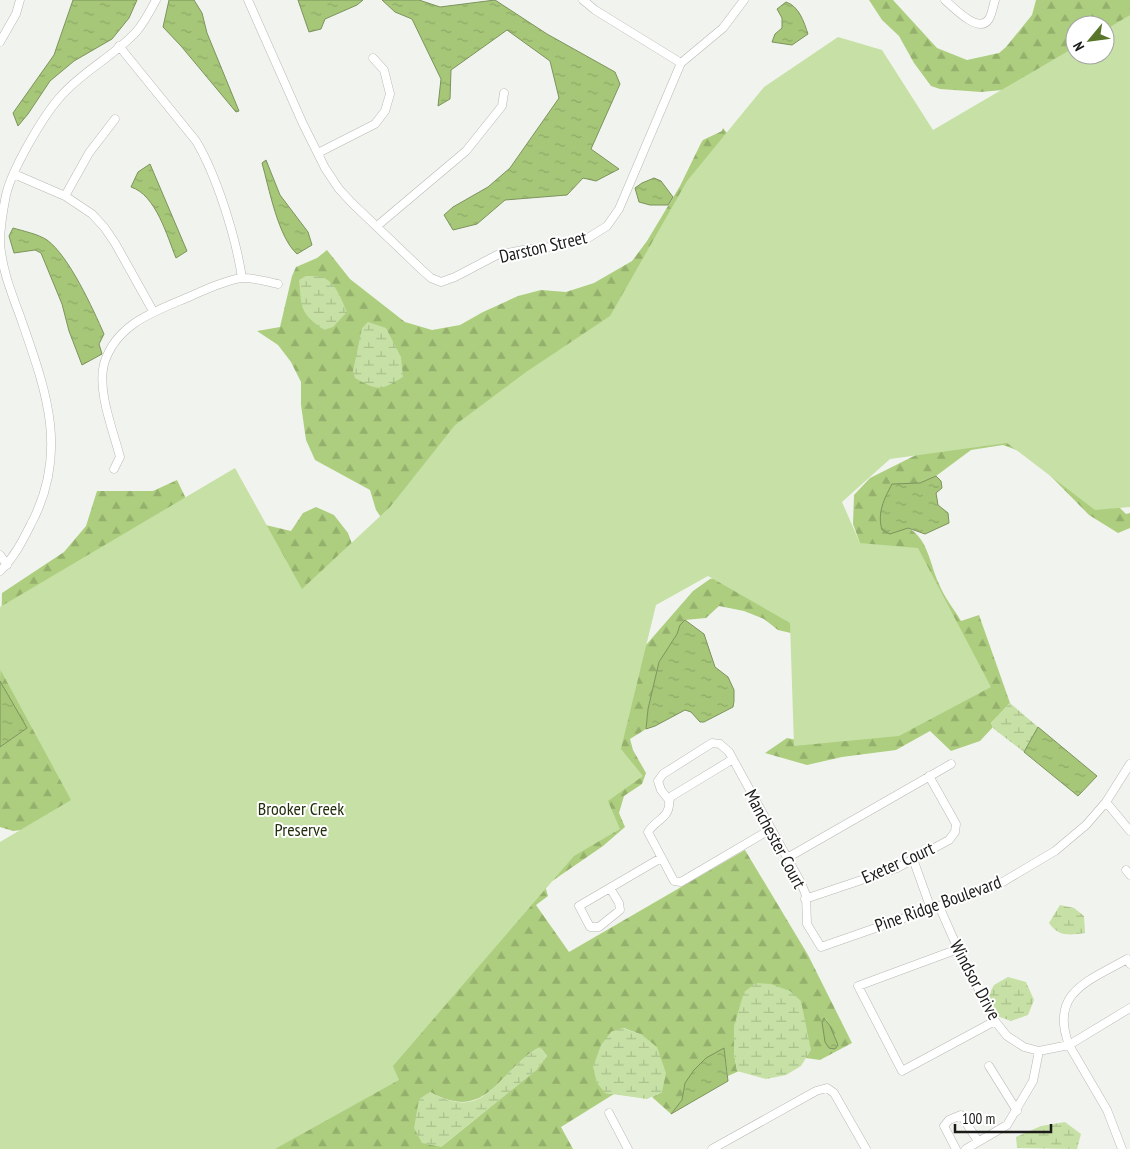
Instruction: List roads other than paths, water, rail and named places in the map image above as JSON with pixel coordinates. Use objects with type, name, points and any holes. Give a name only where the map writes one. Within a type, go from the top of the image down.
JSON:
[{"type":"street","points":[[0,42],[16,14],[20,0]]},
{"type":"street","points":[[0,571],[21,543],[38,511],[50,475],[52,428],[41,375],[4,273],[0,244],[1,220],[6,193],[38,128],[61,96],[136,32],[156,0]]},
{"type":"street","name":"Darston Street","points":[[248,0],[303,124],[325,168],[339,189],[352,204],[437,282],[455,277],[498,255],[579,241],[595,235],[608,226],[619,209],[681,63],[722,28],[744,0]]},
{"type":"street","points":[[583,0],[595,10],[681,63]]},
{"type":"street","points":[[945,0],[968,19],[980,24],[985,23],[989,18],[995,0]]},
{"type":"street","points":[[119,46],[196,140],[202,150],[225,211],[239,258],[242,278]]},
{"type":"street","points":[[318,153],[375,124],[385,111],[390,94],[384,70],[373,58]]},
{"type":"street","points":[[377,226],[466,151],[502,106],[504,93]]},
{"type":"street","points":[[65,196],[89,153],[115,119]]},
{"type":"street","points":[[14,174],[65,196],[92,214],[115,243],[153,311]]},
{"type":"street","points":[[114,469],[120,457],[102,390],[102,377],[104,363],[122,333],[153,311],[217,285],[242,278],[278,284]]},
{"type":"street","points":[[0,555],[7,564]]},
{"type":"street","name":"Manchester Court","points":[[669,800],[661,790],[658,781],[663,774],[712,743],[720,744],[729,752],[801,883],[806,895],[807,924],[821,947]]},
{"type":"street","points":[[733,760],[672,796],[669,800],[668,814],[653,824],[648,832],[661,858],[674,881],[681,882],[771,829]]},
{"type":"street","points":[[787,858],[951,764]]},
{"type":"street","name":"Pine Ridge Boulevard","points":[[821,947],[996,886],[1055,851],[1086,824],[1106,802],[1130,764]]},
{"type":"street","name":"Exeter Court","points":[[806,899],[897,868],[949,840],[955,832],[956,824],[929,776]]},
{"type":"street","points":[[1106,802],[1130,831]]},
{"type":"street","points":[[610,888],[620,903],[620,910],[599,927],[590,927],[579,906],[661,858]]},
{"type":"street","name":"Windsor Drive","points":[[913,859],[935,908],[995,1021],[1007,1036],[1024,1047],[1039,1052]]},
{"type":"street","points":[[958,949],[858,986],[902,1071],[995,1021]]},
{"type":"street","points":[[1122,1149],[1107,1110],[1069,1045],[1065,1035],[1064,1022],[1065,1006],[1072,993],[1080,986],[1127,959],[1130,964]]},
{"type":"street","points":[[966,1149],[1006,1125],[1033,1081],[1039,1052],[1069,1045],[1130,1008]]},
{"type":"street","points":[[989,1066],[1016,1110]]},
{"type":"street","points":[[712,1149],[816,1091],[827,1088],[834,1093],[866,1149]]},
{"type":"street","points":[[609,1113],[628,1149]]},
{"type":"street","points":[[956,1149],[944,1126],[949,1120],[960,1115],[964,1118],[978,1142]]},
{"type":"water","points":[[73,0],[137,0],[129,18],[112,39],[74,61],[50,81],[18,126],[13,113],[54,55]]},
{"type":"water","points":[[169,0],[194,0],[202,13],[207,33],[239,111],[236,112],[163,27]]},
{"type":"water","points":[[298,0],[363,0],[357,5],[325,19],[321,29],[309,32]]},
{"type":"water","points":[[382,0],[419,0],[440,7],[495,0],[547,34],[615,72],[620,84],[591,149],[619,169],[596,181],[583,178],[567,195],[505,200],[477,224],[453,230],[444,215],[453,207],[488,187],[510,168],[559,98],[550,61],[507,30],[451,70],[450,99],[438,106],[441,79],[412,19],[395,12]]},
{"type":"water","points":[[786,2],[798,11],[808,34],[792,45],[772,42],[775,34],[782,28],[782,18],[777,9]]},
{"type":"water","points":[[266,160],[280,195],[308,232],[312,245],[297,254],[284,236],[275,212],[262,163]]},
{"type":"water","points":[[150,164],[187,251],[176,258],[154,207],[140,191],[131,187],[138,172]]},
{"type":"water","points":[[654,178],[661,181],[673,197],[668,205],[650,205],[639,202],[635,188]]},
{"type":"water","points":[[13,228],[35,234],[47,240],[64,258],[80,284],[104,334],[99,344],[102,354],[82,365],[69,331],[62,304],[41,253],[35,250],[14,253],[9,236]]},
{"type":"water","points":[[936,476],[941,481],[942,488],[936,493],[938,505],[948,513],[949,523],[925,534],[908,528],[890,534],[882,530],[881,512],[892,484],[920,483]]},
{"type":"water","points":[[685,620],[704,634],[715,667],[728,677],[734,690],[733,707],[704,722],[700,722],[691,712],[685,710],[646,729],[648,709],[659,662],[677,634],[680,625]]},
{"type":"water","points":[[0,681],[27,728],[0,747]]},
{"type":"water","points":[[1038,727],[1097,776],[1078,796],[1024,752]]},
{"type":"water","points":[[824,1018],[830,1026],[838,1045],[835,1049],[829,1048],[825,1042],[822,1022]]},
{"type":"water","points":[[724,1048],[728,1081],[671,1114],[682,1100],[685,1083],[694,1070],[706,1058]]},
{"type":"park label","name":"Brooker Creek Preserve","points":[[301,820]]}]
